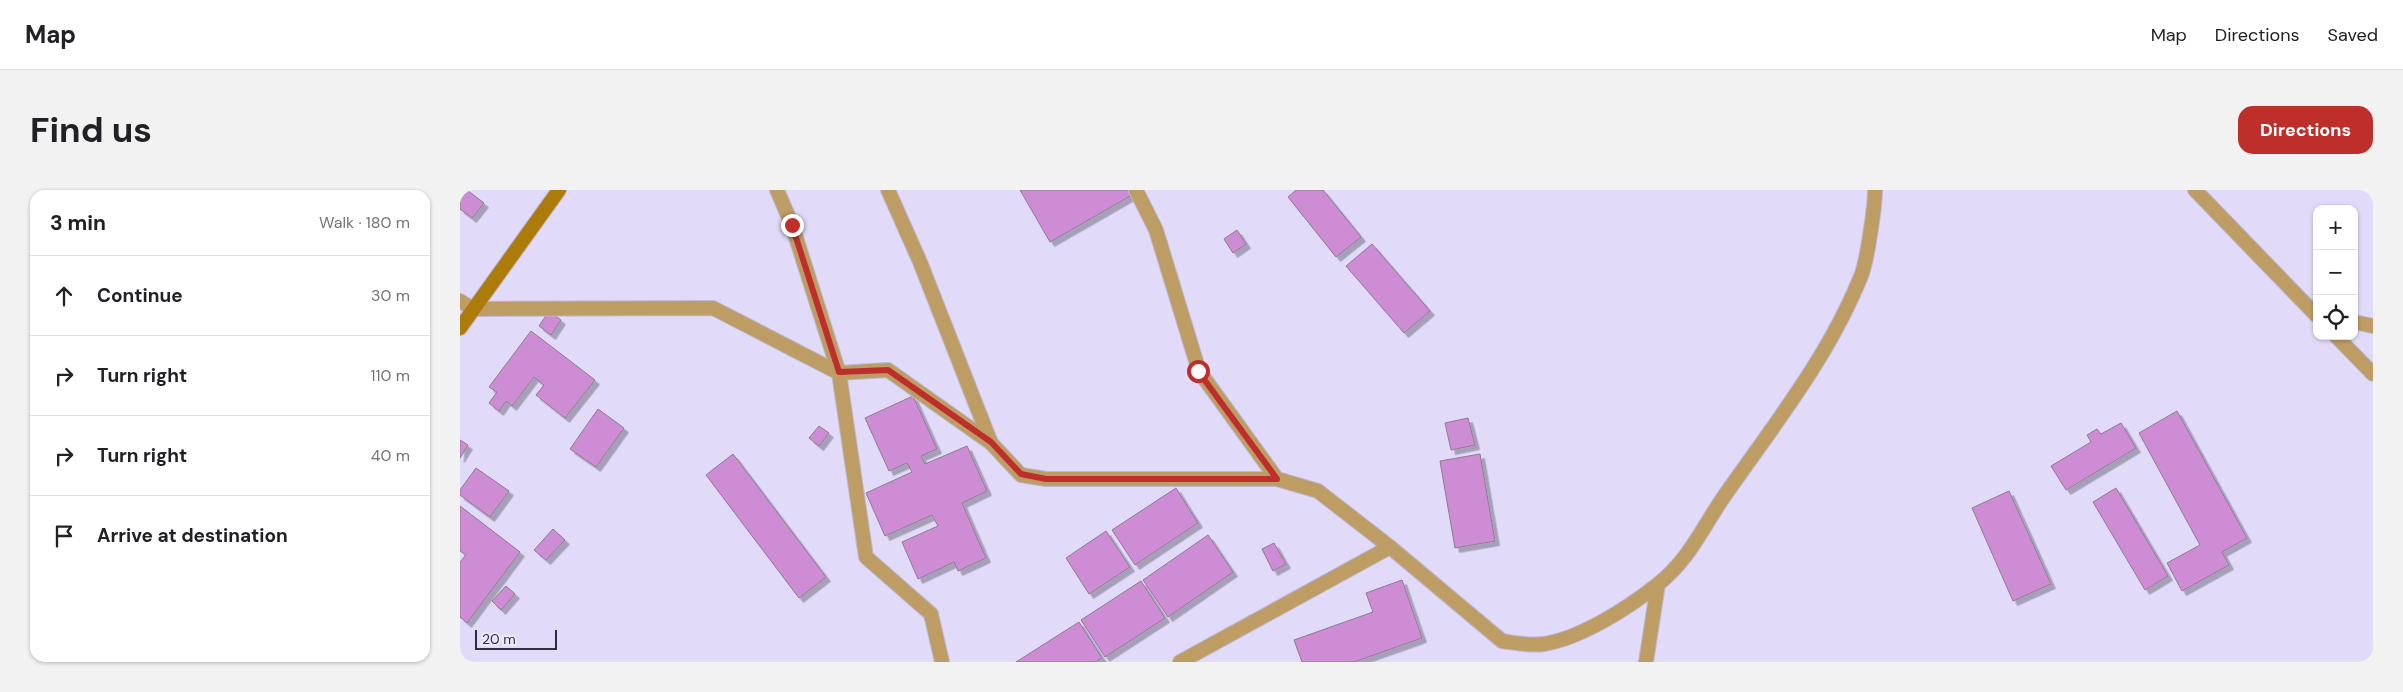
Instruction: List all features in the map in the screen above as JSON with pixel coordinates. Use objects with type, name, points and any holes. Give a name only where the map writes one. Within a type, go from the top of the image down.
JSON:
[{"type":"main road","points":[[460,328],[559,190]]},
{"type":"street","points":[[777,190],[792,225],[839,372],[866,557],[931,614],[942,662]]},
{"type":"street","points":[[888,190],[920,262],[991,442]]},
{"type":"street","points":[[1136,190],[1156,230],[1198,371],[1277,479]]},
{"type":"street","points":[[460,301],[474,309],[713,308],[839,372],[888,370],[991,442],[1021,474],[1046,479],[1277,479],[1318,491],[1390,547],[1502,641],[1522,644],[1544,644],[1584,630],[1616,614],[1658,584],[1691,552],[1711,515],[1825,349],[1862,274],[1875,190]]},
{"type":"street","points":[[2195,190],[2313,312]]},
{"type":"street","points":[[2358,323],[2373,326]]},
{"type":"street","points":[[2340,340],[2373,374]]},
{"type":"street","points":[[1180,662],[1390,547]]},
{"type":"street","points":[[1646,662],[1658,584]]},
{"type":"building","points":[[461,190],[467,190],[484,203],[472,218],[460,209]]},
{"type":"building","points":[[1020,190],[1129,190],[1132,195],[1050,242]]},
{"type":"building","points":[[1296,190],[1323,190],[1361,237],[1336,257],[1288,197]]},
{"type":"building","points":[[1237,230],[1246,244],[1233,253],[1224,239]]},
{"type":"building","points":[[1372,244],[1430,311],[1404,333],[1346,266]]},
{"type":"building","points":[[549,311],[561,320],[551,335],[539,326]]},
{"type":"building","points":[[531,331],[595,380],[565,418],[536,395],[544,385],[534,377],[512,406],[506,401],[499,411],[489,403],[497,392],[489,387]]},
{"type":"building","points":[[913,396],[937,449],[921,456],[925,464],[967,446],[987,491],[962,503],[986,558],[958,571],[954,562],[918,579],[902,542],[938,526],[932,515],[885,536],[866,493],[912,472],[907,463],[889,471],[865,418]]},
{"type":"building","points":[[598,409],[624,428],[596,467],[570,449]]},
{"type":"building","points":[[2177,411],[2247,538],[2222,552],[2229,565],[2182,591],[2167,563],[2200,545],[2139,433]]},
{"type":"building","points":[[1468,418],[1475,445],[1451,450],[1445,423]]},
{"type":"building","points":[[2121,423],[2136,448],[2066,490],[2051,466],[2091,442],[2087,435],[2097,429],[2101,434]]},
{"type":"building","points":[[819,426],[829,433],[819,446],[809,438]]},
{"type":"building","points":[[460,440],[468,445],[460,458]]},
{"type":"building","points":[[733,454],[826,577],[799,598],[706,475]]},
{"type":"building","points":[[1480,454],[1495,541],[1455,548],[1440,461]]},
{"type":"building","points":[[476,468],[509,491],[490,517],[460,495],[460,490]]},
{"type":"building","points":[[1176,488],[1198,523],[1135,565],[1112,530]]},
{"type":"building","points":[[2116,488],[2168,576],[2145,590],[2093,502]]},
{"type":"building","points":[[2009,491],[2051,584],[2013,601],[1972,508]]},
{"type":"building","points":[[460,506],[520,552],[467,623],[460,617],[460,562],[466,555],[460,551]]},
{"type":"building","points":[[553,529],[565,540],[546,560],[534,550]]},
{"type":"building","points":[[1106,531],[1130,567],[1089,594],[1066,558]]},
{"type":"building","points":[[1208,535],[1233,572],[1168,617],[1143,580]]},
{"type":"building","points":[[1274,543],[1286,564],[1273,571],[1262,549]]},
{"type":"building","points":[[1402,580],[1422,638],[1354,662],[1302,662],[1294,640],[1373,612],[1366,593]]},
{"type":"building","points":[[1141,581],[1165,618],[1105,657],[1081,620]]},
{"type":"building","points":[[506,586],[515,594],[501,610],[492,601]]},
{"type":"building","points":[[1079,622],[1102,658],[1095,662],[1016,662]]},
{"type":"route","points":[[792,225],[839,372],[888,370],[991,442],[1021,474],[1046,479],[1277,479],[1198,371]]}]
